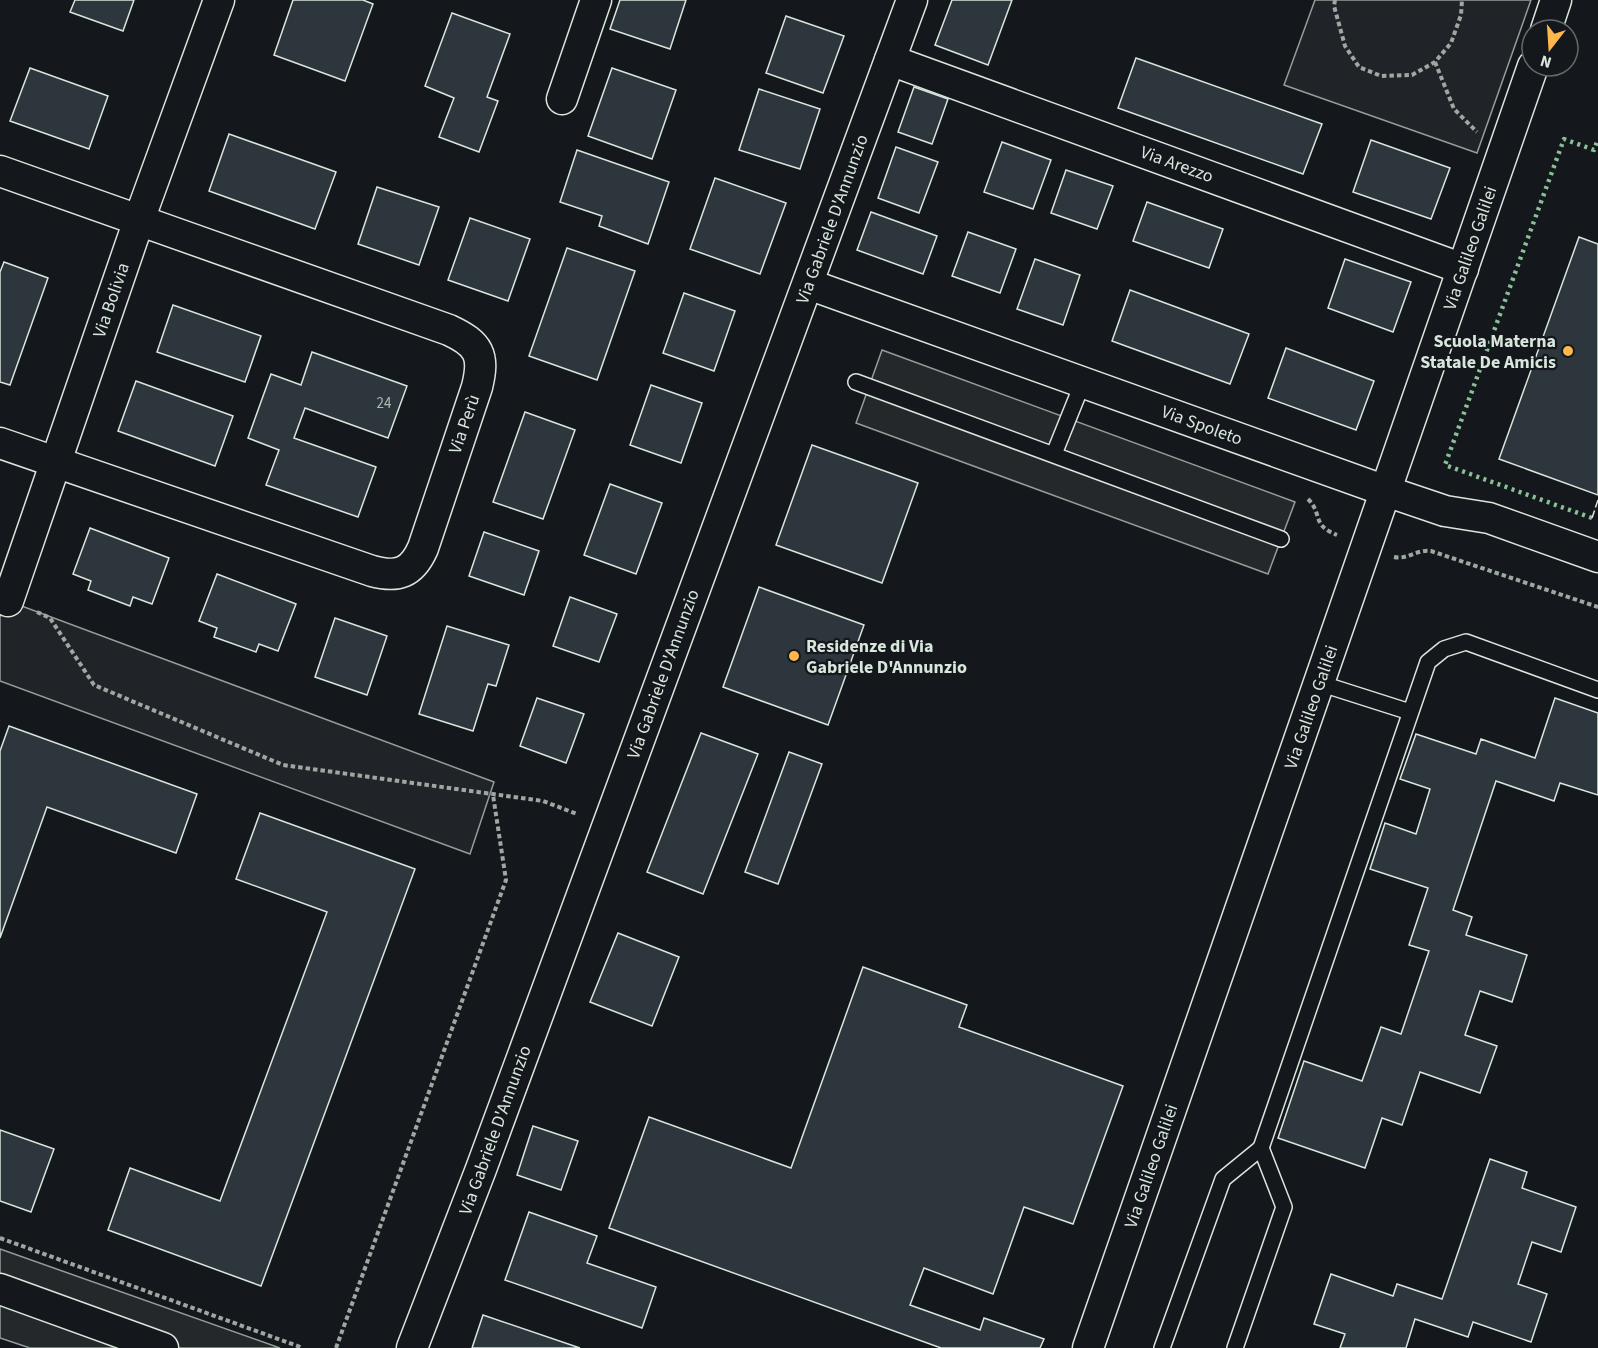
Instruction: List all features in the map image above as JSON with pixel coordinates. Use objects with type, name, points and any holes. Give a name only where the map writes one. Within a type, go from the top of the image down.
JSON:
[{"type":"street","name":"Via Bolivia","points":[[8,601],[139,220],[219,0]]},
{"type":"street","points":[[562,99],[596,0]]},
{"type":"street","name":"Via Gabriele D'Annunzio","points":[[412,1348],[481,1169],[912,0]]},
{"type":"street","points":[[1550,18],[1556,0]]},
{"type":"street","name":"Via Arezzo","points":[[890,60],[1463,269]]},
{"type":"street","name":"Via Galileo Galilei","points":[[1088,1348],[1529,78]]},
{"type":"street","name":"Via Perù","points":[[0,171],[449,330],[473,345],[481,360],[478,380],[423,548],[413,565],[405,571],[394,574],[381,573],[0,443]]},
{"type":"street","name":"Via Spoleto","points":[[808,284],[1386,491],[1445,511],[1489,518],[1598,557]]},
{"type":"street","points":[[0,1289],[163,1348]]},
{"type":"lane","points":[[856,382],[1281,539]]},
{"type":"lane","points":[[1054,454],[1083,382]]},
{"type":"lane","points":[[1162,1348],[1222,1179],[1261,1148],[1428,662],[1444,649],[1466,642],[1598,690]]},
{"type":"lane","points":[[1319,683],[1410,712]]},
{"type":"lane","points":[[1235,1348],[1284,1207],[1261,1148]]},
{"type":"path","points":[[1335,0],[1334,6],[1346,46],[1359,67],[1381,76],[1412,75],[1435,62],[1451,43],[1461,15],[1462,0]]},
{"type":"path","points":[[1435,62],[1454,109],[1482,138],[1505,147]]},
{"type":"path","points":[[1300,494],[1314,506],[1323,529],[1366,547],[1397,558],[1424,550],[1431,551],[1598,607]]},
{"type":"path","points":[[8,601],[50,618],[94,685],[283,765],[543,801],[606,825]]},
{"type":"path","points":[[336,1348],[506,880],[493,795]]},
{"type":"path","points":[[0,1238],[303,1348]]},
{"type":"shaded area","points":[[1315,0],[1531,0],[1525,18],[1520,18],[1520,31],[1477,153],[1284,85]]},
{"type":"shaded area","points":[[882,350],[1295,502],[1268,574],[856,423]]},
{"type":"shaded area","points":[[0,598],[494,782],[470,854],[0,681]]},
{"type":"shaded area","points":[[0,1249],[280,1348],[30,1348],[0,1338]]},
{"type":"building","points":[[75,0],[134,0],[123,31],[70,12]]},
{"type":"building","points":[[293,0],[363,0],[373,4],[345,81],[274,55]]},
{"type":"building","points":[[620,0],[686,0],[670,49],[610,29]]},
{"type":"building","points":[[952,0],[1012,0],[988,65],[935,45]]},
{"type":"building","points":[[452,13],[510,34],[487,97],[498,101],[479,152],[439,137],[454,98],[425,86]]},
{"type":"building","points":[[786,16],[844,36],[823,93],[766,73]]},
{"type":"building","points":[[1136,58],[1322,124],[1303,174],[1118,108]]},
{"type":"building","points":[[30,68],[108,96],[89,149],[10,121]]},
{"type":"building","points":[[612,68],[676,90],[652,159],[588,136]]},
{"type":"building","points":[[914,87],[948,99],[932,144],[898,132]]},
{"type":"building","points":[[759,89],[820,109],[800,169],[739,150]]},
{"type":"building","points":[[229,134],[336,172],[315,229],[209,191]]},
{"type":"building","points":[[1371,140],[1450,168],[1431,219],[1353,192]]},
{"type":"building","points":[[1002,142],[1051,160],[1033,209],[984,192]]},
{"type":"building","points":[[896,147],[938,162],[919,213],[878,198]]},
{"type":"building","points":[[577,150],[669,182],[648,244],[599,226],[602,216],[560,202]]},
{"type":"building","points":[[1066,170],[1113,186],[1097,229],[1051,213]]},
{"type":"building","points":[[715,178],[786,203],[760,274],[690,249]]},
{"type":"building","points":[[377,187],[439,207],[419,265],[358,244]]},
{"type":"building","points":[[1147,202],[1223,229],[1209,268],[1133,241]]},
{"type":"building","points":[[871,212],[937,236],[923,274],[857,250]]},
{"type":"building","points":[[470,218],[530,239],[508,301],[448,280]]},
{"type":"building","points":[[968,232],[1016,249],[1000,293],[952,276]]},
{"type":"building","name":"Scuola Materna Statale De Amicis","points":[[1579,237],[1598,244],[1598,495],[1499,459]]},
{"type":"building","points":[[567,248],[635,271],[597,380],[529,356]]},
{"type":"building","points":[[1035,259],[1080,275],[1063,325],[1017,309]]},
{"type":"building","points":[[1345,259],[1411,282],[1393,332],[1328,308]]},
{"type":"building","points":[[4,262],[48,278],[10,385],[0,382],[0,272]]},
{"type":"building","points":[[1130,290],[1249,334],[1230,384],[1112,341]]},
{"type":"building","points":[[684,293],[735,311],[714,371],[663,353]]},
{"type":"building","points":[[173,305],[261,336],[245,382],[157,352]]},
{"type":"building","points":[[1286,348],[1374,381],[1356,430],[1268,398]]},
{"type":"building","points":[[312,352],[407,386],[388,438],[305,408],[294,438],[376,467],[358,517],[266,485],[279,450],[248,438],[271,374],[301,385]]},
{"type":"building","points":[[136,381],[233,416],[215,466],[118,431]]},
{"type":"building","points":[[651,385],[702,403],[681,463],[630,445]]},
{"type":"building","points":[[525,412],[575,430],[543,519],[493,502]]},
{"type":"building","name":"Residenze di Via Gabriele D'Annunzio","points":[[812,445],[918,483],[882,583],[776,545]]},
{"type":"building","points":[[610,484],[662,503],[636,574],[584,555]]},
{"type":"building","points":[[90,528],[169,558],[152,604],[133,597],[130,606],[88,590],[91,581],[73,574]]},
{"type":"building","points":[[484,532],[539,551],[524,595],[469,576]]},
{"type":"building","points":[[217,574],[296,604],[278,651],[259,644],[256,652],[214,637],[217,628],[199,621]]},
{"type":"building","name":"Residenze di Via Gabriele D'Annunzio","points":[[759,587],[864,625],[828,725],[723,687]]},
{"type":"building","points":[[570,597],[617,614],[599,662],[553,646]]},
{"type":"building","points":[[335,618],[387,636],[367,695],[315,677]]},
{"type":"building","points":[[447,626],[509,645],[496,686],[488,684],[473,731],[419,714]]},
{"type":"building","points":[[537,698],[584,714],[566,763],[520,746]]},
{"type":"building","points":[[1555,698],[1598,713],[1598,795],[1560,783],[1554,801],[1496,781],[1453,910],[1472,917],[1466,935],[1527,955],[1512,1002],[1480,991],[1465,1035],[1497,1046],[1480,1093],[1420,1072],[1402,1125],[1382,1118],[1365,1168],[1278,1138],[1304,1061],[1362,1081],[1381,1027],[1401,1034],[1429,951],[1409,945],[1428,888],[1370,869],[1385,823],[1416,834],[1430,789],[1400,779],[1416,734],[1476,754],[1481,739],[1535,758]]},
{"type":"building","points":[[9,726],[197,794],[176,853],[47,807],[0,938],[0,751]]},
{"type":"building","points":[[701,733],[758,754],[703,894],[647,872]]},
{"type":"building","points":[[789,752],[822,764],[778,884],[745,872]]},
{"type":"building","points":[[260,813],[415,869],[261,1286],[108,1230],[130,1168],[220,1201],[327,912],[236,879]]},
{"type":"building","points":[[618,933],[679,957],[652,1026],[590,1002]]},
{"type":"building","points":[[863,967],[967,1005],[959,1027],[1123,1086],[1073,1224],[1024,1207],[993,1294],[924,1268],[910,1305],[980,1330],[984,1318],[1044,1339],[1040,1348],[941,1348],[609,1228],[649,1117],[791,1168]]},
{"type":"building","points":[[533,1126],[578,1141],[561,1190],[517,1175]]},
{"type":"building","points":[[0,1130],[54,1149],[31,1212],[0,1201]]},
{"type":"building","points":[[1490,1159],[1527,1172],[1522,1188],[1576,1207],[1561,1252],[1532,1242],[1518,1284],[1547,1294],[1531,1342],[1473,1322],[1468,1337],[1415,1319],[1406,1348],[1340,1348],[1345,1334],[1314,1324],[1331,1274],[1393,1296],[1397,1284],[1442,1299]]},
{"type":"building","points":[[529,1212],[597,1236],[587,1263],[656,1287],[642,1328],[505,1280]]},
{"type":"building","points":[[483,1315],[580,1348],[472,1348]]},
{"type":"hedge","points":[[1592,518],[1445,465],[1564,139],[1594,150],[1598,139]]},
{"type":"fence","points":[[1592,518],[1598,500]]},
{"type":"place","name":"Scuola Materna Statale De Amicis","points":[[1568,351]]},
{"type":"place","name":"Residenze di Via Gabriele D'Annunzio","points":[[794,656]]}]
